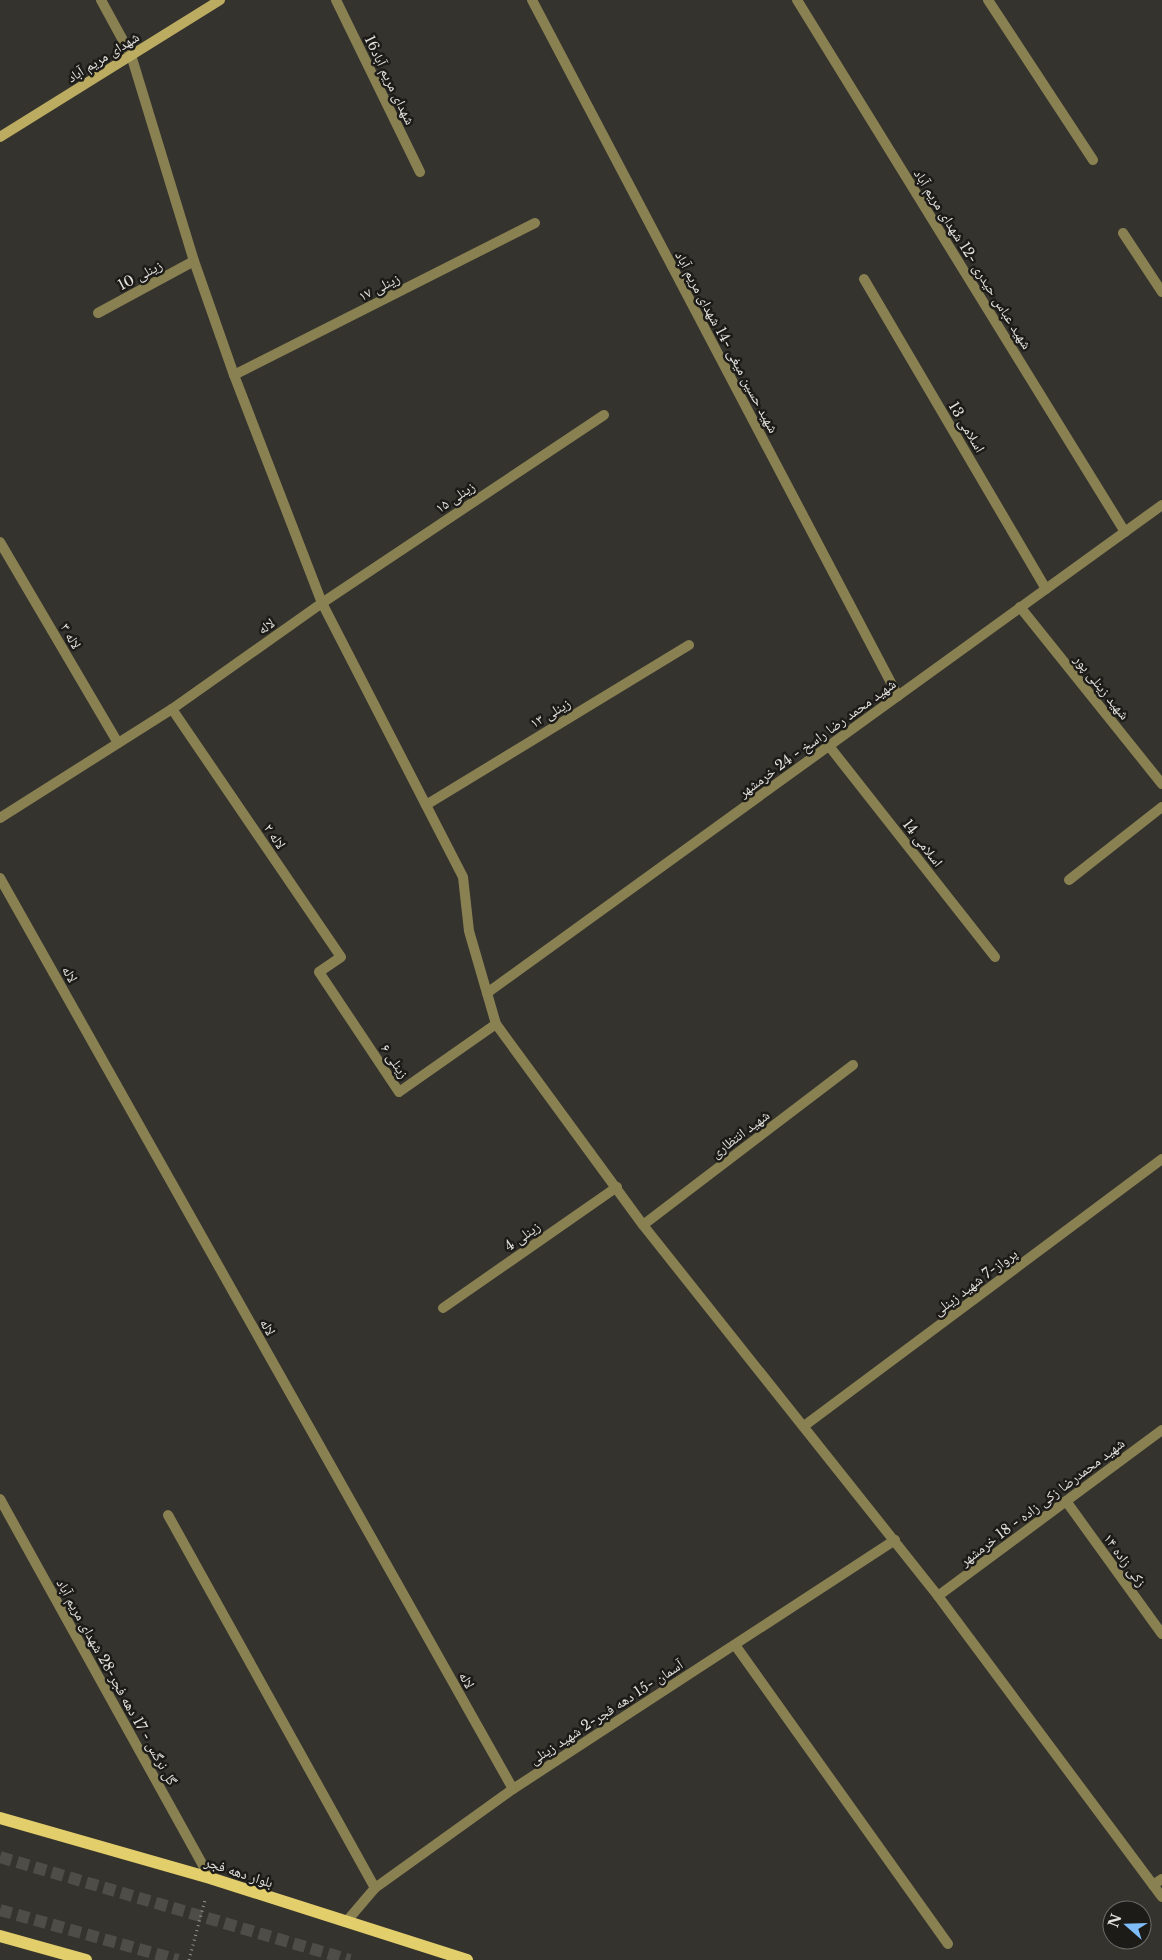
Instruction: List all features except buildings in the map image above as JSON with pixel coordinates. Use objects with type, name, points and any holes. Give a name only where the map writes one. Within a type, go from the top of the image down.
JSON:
[{"type":"main road","name":"شهدای مریم آباد","points":[[0,138],[220,0]]},
{"type":"main road","name":"بلوار دهه فجر","points":[[0,1818],[210,1878],[468,1960]]},
{"type":"main road","points":[[0,1936],[86,1960]]},
{"type":"street","points":[[101,0],[131,56],[194,261],[234,375],[322,603],[463,877],[468,931],[496,1024],[643,1225],[938,1596],[1162,1898]]},
{"type":"street","name":"16شهدای مریم آباد","points":[[336,0],[420,172]]},
{"type":"street","name":"شهید حسین میغی -14 شهدای مریم آباد","points":[[532,0],[898,696]]},
{"type":"street","name":"شهید عباس حیدری -12 شهدای مریم آباد","points":[[797,0],[1125,532]]},
{"type":"street","points":[[988,0],[1093,160]]},
{"type":"street","name":"زینلی ۱۷","points":[[234,375],[535,223]]},
{"type":"street","points":[[1123,233],[1162,292]]},
{"type":"street","name":"زینلی 10","points":[[98,313],[194,261]]},
{"type":"street","name":"اسلامی 13","points":[[864,279],[1046,589]]},
{"type":"street","name":"زینلی ۱۵","points":[[322,603],[604,415]]},
{"type":"street","name":"شهید محمد رضا راسخ - 24 خرمشهر","points":[[487,993],[1162,505]]},
{"type":"street","name":"لاله ۳","points":[[0,542],[118,744]]},
{"type":"street","name":"لاله","points":[[0,818],[172,709],[322,603]]},
{"type":"street","name":"شهید زینلی پور","points":[[1020,607],[1162,784]]},
{"type":"street","name":"زینلی ۱۳","points":[[426,805],[688,645]]},
{"type":"street","name":"لاله ۲","points":[[172,709],[340,957],[319,972]]},
{"type":"street","name":"اسلامی 14","points":[[829,746],[995,957]]},
{"type":"street","points":[[1069,880],[1162,807]]},
{"type":"street","name":"لاله","points":[[0,878],[513,1789]]},
{"type":"street","name":"زینلی ۶","points":[[319,972],[400,1092],[496,1024]]},
{"type":"street","name":"شهید انتظاری","points":[[643,1225],[853,1065]]},
{"type":"street","name":"پرواز-7 شهید زینلی","points":[[804,1426],[1162,1159]]},
{"type":"street","name":"زینلی 4","points":[[443,1308],[617,1187]]},
{"type":"street","name":"شهید محمدرضا زکی زاده - 18 خرمشهر","points":[[938,1596],[1162,1430]]},
{"type":"street","name":"گل نرگس - 17 دهه فجر-28 شهدای مریم آباد","points":[[0,1499],[210,1878]]},
{"type":"street","name":"زکی زاده ۱۴","points":[[1066,1501],[1162,1634]]},
{"type":"street","points":[[168,1516],[375,1888]]},
{"type":"street","name":"آسمان -15 دهه فجر-2 شهید زینلی","points":[[346,1922],[375,1888],[513,1789],[894,1540]]},
{"type":"street","points":[[735,1645],[948,1944]]},
{"type":"street","points":[[1153,1885],[1162,1879]]},
{"type":"path","points":[[189,1960],[210,1878]]},
{"type":"tunnel","points":[[0,1857],[350,1960]]},
{"type":"tunnel","points":[[0,1910],[178,1960]]}]
